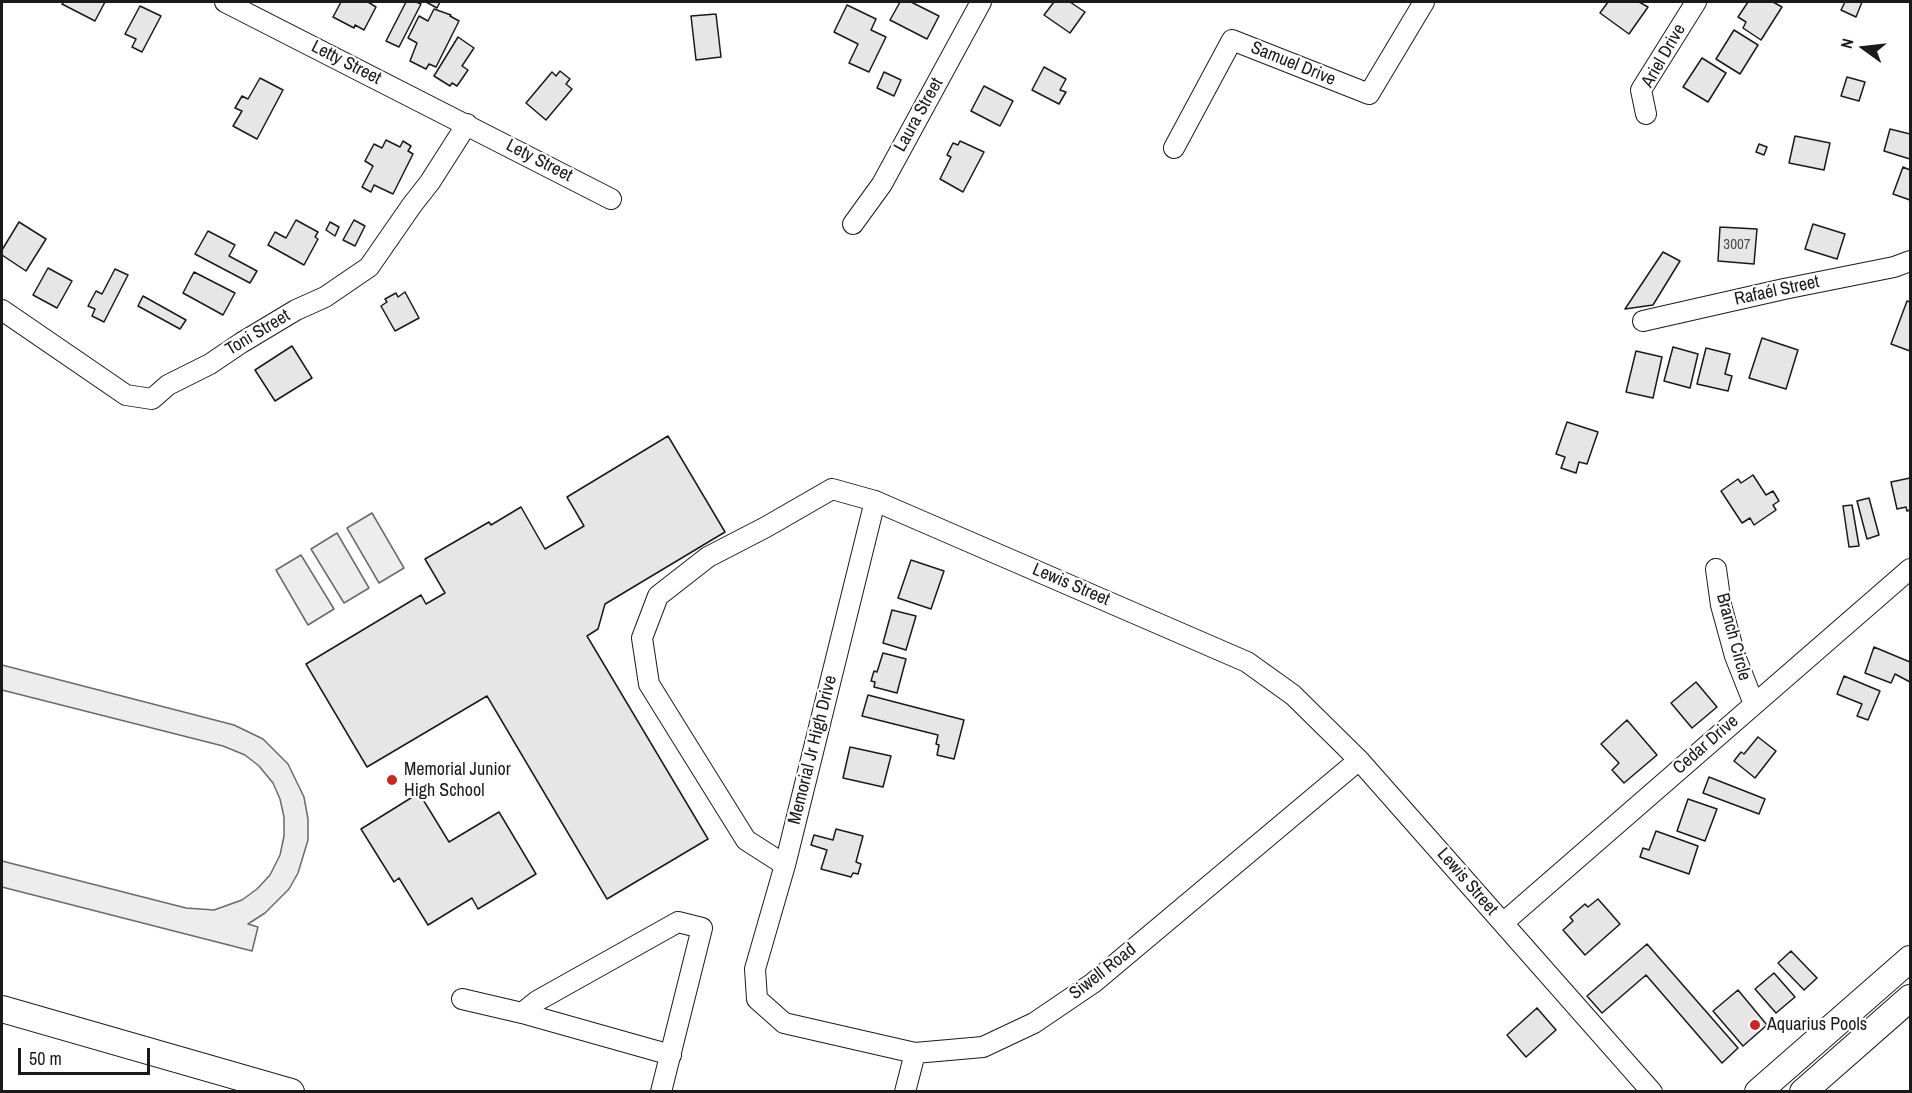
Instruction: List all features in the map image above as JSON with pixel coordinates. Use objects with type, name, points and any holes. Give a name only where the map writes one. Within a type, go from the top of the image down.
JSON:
[{"type":"main road","points":[[1758,1092],[1911,959]]},
{"type":"main road","points":[[1803,1092],[1911,998]]},
{"type":"main road","points":[[2,1009],[291,1092]]},
{"type":"street","name":"Letty Street","points":[[225,2],[467,124]]},
{"type":"street","name":"Laura Street","points":[[853,224],[882,184],[981,2]]},
{"type":"street","name":"Samuel Drive","points":[[1174,148],[1232,40],[1369,94],[1424,2]]},
{"type":"street","name":"Ariel Drive","points":[[1646,114],[1641,90],[1696,2]]},
{"type":"street","name":"Lety Street","points":[[467,124],[611,199]]},
{"type":"street","name":"Toni Street","points":[[2,310],[126,394],[152,399],[168,385],[210,364],[241,342],[296,310],[325,297],[369,267],[411,205],[430,182],[467,124]]},
{"type":"street","name":"Rafaél Street","points":[[1642,321],[1894,267],[1911,261]]},
{"type":"street","name":"Lewis Street","points":[[785,865],[746,840],[740,831],[649,684],[642,638],[658,596],[708,558],[832,489],[875,501],[1247,662],[1293,695],[1359,760],[1652,1092]]},
{"type":"street","name":"Memorial Jr High Drive","points":[[757,999],[755,969],[785,865],[875,501]]},
{"type":"street","name":"Branch Circle","points":[[1716,569],[1722,605],[1735,656],[1754,704]]},
{"type":"street","name":"Cedar Drive","points":[[1503,923],[1911,569]]},
{"type":"street","name":"Siwell Road","points":[[757,999],[784,1023],[915,1053],[983,1047],[1034,1023],[1093,983],[1359,760]]},
{"type":"street","points":[[522,1013],[537,1000],[678,922],[702,928],[662,1092]]},
{"type":"street","points":[[462,999],[522,1013],[671,1055]]},
{"type":"street","points":[[905,1092],[915,1053]]},
{"type":"shaded area","points":[[372,513],[404,568],[379,583],[347,528]]},
{"type":"shaded area","points":[[337,533],[369,588],[344,603],[311,549]]},
{"type":"shaded area","points":[[301,555],[334,609],[308,625],[276,570]]},
{"type":"shaded area","points":[[2,665],[234,725],[263,739],[288,764],[304,797],[308,819],[308,840],[298,873],[289,889],[265,913],[248,924],[258,927],[252,951],[2,887],[2,861],[186,908],[214,910],[242,900],[270,875],[280,855],[284,836],[284,817],[273,783],[259,766],[245,755],[223,746],[2,690]]},
{"type":"building","points":[[64,2],[105,2],[95,21],[62,4]]},
{"type":"building","points":[[341,2],[368,2],[376,7],[364,30],[355,25],[354,28],[333,17]]},
{"type":"building","points":[[406,2],[421,4],[399,47],[386,41]]},
{"type":"building","points":[[426,2],[440,2],[437,8]]},
{"type":"building","points":[[900,2],[911,2],[939,16],[927,39],[890,20]]},
{"type":"building","points":[[1054,2],[1070,2],[1085,12],[1070,33],[1044,15]]},
{"type":"building","points":[[1608,2],[1639,2],[1648,7],[1629,34],[1600,13]]},
{"type":"building","points":[[1748,2],[1773,2],[1782,7],[1761,40],[1743,28],[1746,22],[1738,17]]},
{"type":"building","points":[[1845,2],[1862,2],[1856,17],[1841,10]]},
{"type":"building","points":[[847,5],[876,19],[871,30],[886,37],[869,72],[849,63],[858,44],[834,32]]},
{"type":"building","points":[[140,6],[161,16],[142,52],[132,47],[136,39],[125,34]]},
{"type":"building","points":[[434,9],[451,15],[459,21],[436,67],[429,64],[426,69],[410,61],[417,43],[408,38],[419,16],[428,21]]},
{"type":"building","points":[[716,14],[721,57],[696,60],[691,16]]},
{"type":"building","points":[[1734,30],[1758,45],[1740,74],[1716,59]]},
{"type":"building","points":[[458,37],[474,48],[462,66],[468,70],[457,86],[452,83],[450,86],[434,76]]},
{"type":"building","points":[[1702,58],[1726,73],[1708,102],[1683,87]]},
{"type":"building","points":[[1044,67],[1066,79],[1060,90],[1066,92],[1059,104],[1032,90]]},
{"type":"building","points":[[560,71],[570,79],[566,84],[572,89],[546,120],[526,103],[552,72],[556,76]]},
{"type":"building","points":[[884,72],[901,80],[894,96],[877,88]]},
{"type":"building","points":[[1847,77],[1865,82],[1859,101],[1841,96]]},
{"type":"building","points":[[260,78],[283,90],[257,139],[233,126],[242,111],[235,108],[242,96],[248,99]]},
{"type":"building","points":[[984,86],[1013,101],[1000,126],[971,111]]},
{"type":"building","points":[[1890,129],[1910,134],[1910,159],[1884,151]]},
{"type":"building","points":[[1795,136],[1830,143],[1824,170],[1789,163]]},
{"type":"building","points":[[386,140],[400,147],[403,141],[411,146],[408,151],[413,154],[393,194],[374,185],[371,192],[362,187],[373,166],[365,161],[374,144],[382,148]]},
{"type":"building","points":[[960,141],[984,152],[963,192],[940,179],[951,157],[947,155],[953,143],[958,145]]},
{"type":"building","points":[[1759,144],[1767,147],[1764,155],[1756,152]]},
{"type":"building","points":[[1903,167],[1910,170],[1910,200],[1893,194]]},
{"type":"building","points":[[296,220],[318,232],[315,237],[318,239],[304,265],[268,245],[275,232],[286,238]]},
{"type":"building","points":[[354,220],[365,226],[355,246],[343,240]]},
{"type":"building","points":[[19,222],[46,239],[26,271],[2,255],[2,250]]},
{"type":"building","points":[[330,222],[339,227],[335,236],[326,230]]},
{"type":"building","points":[[1813,224],[1845,234],[1837,259],[1805,249]]},
{"type":"building","points":[[1720,227],[1757,229],[1754,264],[1718,261]]},
{"type":"building","points":[[208,231],[235,245],[229,256],[257,271],[250,283],[195,254]]},
{"type":"building","points":[[1663,252],[1680,261],[1653,305],[1625,309]]},
{"type":"building","points":[[48,268],[72,281],[57,308],[33,295]]},
{"type":"building","points":[[115,269],[128,275],[104,322],[92,316],[95,309],[88,306],[96,291],[102,294]]},
{"type":"building","points":[[194,272],[235,293],[223,315],[183,293]]},
{"type":"building","points":[[405,292],[419,318],[395,331],[381,306],[387,302],[385,299],[396,293],[398,297]]},
{"type":"building","points":[[143,296],[186,320],[180,329],[138,306]]},
{"type":"building","points":[[1907,301],[1910,302],[1910,351],[1891,344]]},
{"type":"building","points":[[1762,338],[1798,350],[1786,389],[1749,378]]},
{"type":"building","points":[[292,346],[312,378],[275,401],[255,370]]},
{"type":"building","points":[[1673,347],[1698,354],[1690,388],[1664,381]]},
{"type":"building","points":[[1706,348],[1730,354],[1725,374],[1732,376],[1728,391],[1697,384]]},
{"type":"building","points":[[1636,351],[1662,357],[1653,398],[1626,392]]},
{"type":"building","points":[[1567,422],[1598,432],[1587,464],[1579,462],[1576,473],[1561,468],[1565,457],[1556,454]]},
{"type":"building","points":[[668,436],[725,532],[605,604],[598,629],[587,636],[708,839],[607,899],[487,696],[367,767],[306,664],[421,595],[426,604],[445,593],[425,559],[489,522],[491,525],[521,507],[545,549],[584,526],[567,497]]},
{"type":"building","points":[[1753,475],[1766,495],[1773,491],[1779,501],[1773,505],[1776,510],[1754,525],[1750,518],[1742,523],[1721,491],[1738,479],[1741,483]]},
{"type":"building","points":[[1910,478],[1910,510],[1907,511],[1906,507],[1897,509],[1891,482]]},
{"type":"building","points":[[1869,498],[1879,535],[1867,539],[1857,501]]},
{"type":"building","points":[[1852,505],[1859,546],[1849,547],[1843,506]]},
{"type":"building","points":[[911,560],[944,571],[931,609],[898,598]]},
{"type":"building","points":[[892,610],[916,616],[906,650],[883,643]]},
{"type":"building","points":[[1874,647],[1910,662],[1910,682],[1895,674],[1891,683],[1865,673]]},
{"type":"building","points":[[883,653],[906,659],[897,693],[874,687],[875,682],[871,681],[874,671],[877,672]]},
{"type":"building","points":[[1844,676],[1880,691],[1868,720],[1857,716],[1862,704],[1837,694]]},
{"type":"building","points":[[1696,682],[1717,707],[1692,728],[1671,703]]},
{"type":"building","points":[[868,695],[964,720],[954,759],[937,755],[938,735],[862,716]]},
{"type":"building","points":[[1627,720],[1657,755],[1624,783],[1612,770],[1619,763],[1601,744]]},
{"type":"building","points":[[1758,737],[1776,751],[1755,778],[1734,761],[1741,752],[1744,754]]},
{"type":"building","points":[[850,747],[891,756],[883,787],[843,778]]},
{"type":"building","points":[[1709,777],[1765,799],[1759,814],[1703,793]]},
{"type":"building","points":[[419,793],[449,842],[499,812],[536,874],[478,909],[472,898],[428,925],[399,878],[394,882],[361,829]]},
{"type":"building","points":[[1688,799],[1717,809],[1705,841],[1677,831]]},
{"type":"building","points":[[836,829],[863,836],[856,862],[861,864],[858,874],[853,873],[851,877],[821,869],[827,850],[811,845],[814,835],[833,840]]},
{"type":"building","points":[[1656,831],[1698,846],[1689,874],[1640,857],[1643,848],[1649,850]]},
{"type":"building","points":[[1598,899],[1620,924],[1585,955],[1563,930],[1573,921],[1570,917],[1585,904],[1588,907]]},
{"type":"building","points":[[1647,944],[1738,1048],[1722,1063],[1646,975],[1602,1013],[1587,996]]},
{"type":"building","points":[[1791,951],[1817,978],[1804,990],[1778,963]]},
{"type":"building","points":[[1774,973],[1795,997],[1776,1013],[1755,989]]},
{"type":"building","points":[[1738,990],[1767,1025],[1743,1046],[1713,1011]]},
{"type":"building","points":[[1537,1008],[1556,1030],[1526,1057],[1507,1035]]},
{"type":"place","name":"Memorial Junior High School","points":[[392,780]]},
{"type":"place","name":"Aquarius Pools","points":[[1755,1025]]}]
